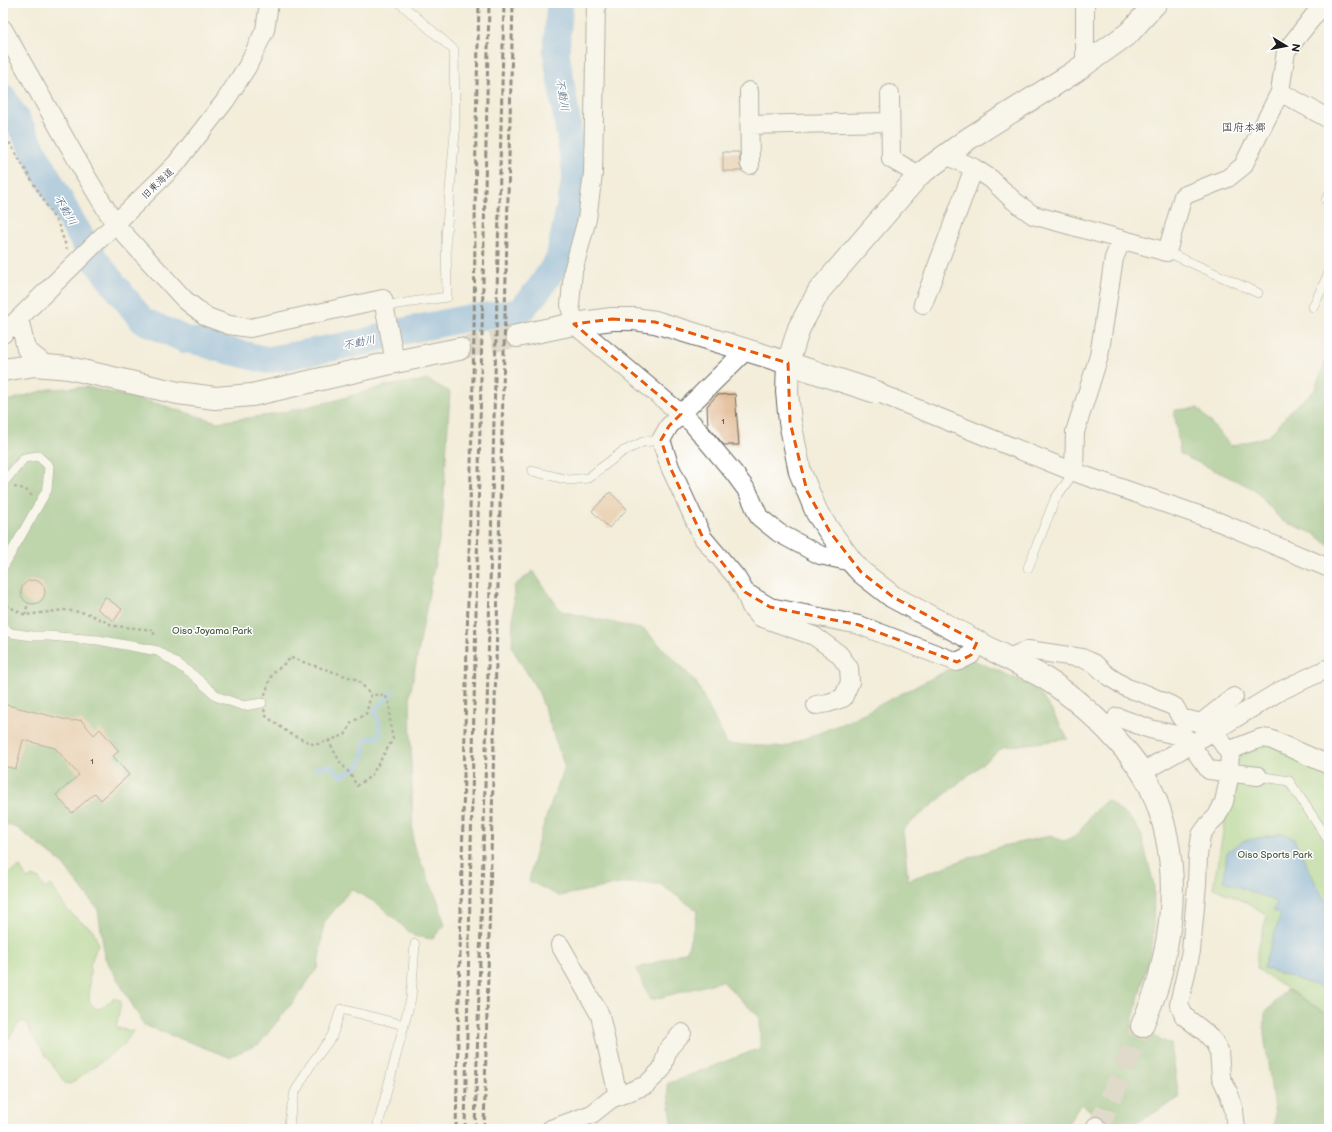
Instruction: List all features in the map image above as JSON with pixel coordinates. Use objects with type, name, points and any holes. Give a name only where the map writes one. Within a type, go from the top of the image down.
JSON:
[{"type":"street","name":"旧東海道","points":[[3,334],[175,166],[225,101],[247,67],[265,30],[269,3]]},
{"type":"street","points":[[596,3],[593,174],[587,219],[573,271],[570,305],[574,324],[692,423],[748,492],[759,517],[779,533],[820,555],[852,562]]},
{"type":"street","points":[[1084,65],[1085,3]]},
{"type":"street","points":[[1142,1026],[1158,986],[1171,916],[1172,882],[1170,849],[1149,785],[1142,772],[1115,737],[1080,704],[1056,685],[893,597],[861,572],[852,562],[817,513],[800,472],[790,422],[787,392],[788,363],[799,328],[819,291],[919,174],[968,139],[1084,65],[1129,33],[1156,3]]},
{"type":"street","points":[[946,155],[974,168],[991,179],[1014,201],[1033,215],[1167,252],[1184,196],[1228,178],[1243,166],[1280,92],[1286,51],[1324,3]]},
{"type":"street","points":[[3,29],[81,168],[111,228],[185,300],[207,317],[229,326],[250,328],[383,299],[394,358]]},
{"type":"street","points":[[749,91],[750,165]]},
{"type":"street","points":[[1280,92],[1329,119]]},
{"type":"street","points":[[890,94],[891,159],[919,174]]},
{"type":"street","points":[[750,125],[890,122]]},
{"type":"street","points":[[923,304],[974,168]]},
{"type":"street","points":[[1074,472],[1075,432],[1099,356],[1114,258],[1122,240]]},
{"type":"street","points":[[19,318],[26,349],[47,366]]},
{"type":"street","points":[[517,336],[574,324],[612,319],[634,319],[655,322],[876,392],[1074,472],[1219,522],[1329,568]]},
{"type":"street","points":[[3,370],[35,365],[69,368],[178,393],[215,398],[252,395],[394,358],[459,349]]},
{"type":"street","points":[[745,350],[668,426],[661,440],[670,467],[703,538],[736,577],[745,592],[751,607],[760,617],[814,636],[839,654],[849,668],[850,682],[843,698],[816,705]]},
{"type":"street","points":[[745,592],[770,606],[859,624],[957,662],[971,655],[977,642]]},
{"type":"street","points":[[1008,658],[1028,650],[1082,658],[1095,664],[1108,676],[1127,688],[1143,693],[1175,707],[1181,718],[1201,723],[1234,697]]},
{"type":"street","points":[[1142,772],[1280,691],[1329,668]]},
{"type":"street","points":[[1117,717],[1150,729],[1185,737],[1209,770],[1258,776]]},
{"type":"street","points":[[1214,731],[1230,754],[1228,783],[1224,802],[1217,816],[1201,835],[1191,951],[1179,1004],[1184,1016],[1206,1033],[1214,1042],[1219,1052],[1221,1077],[1229,1094],[1234,1110],[1236,1129]]},
{"type":"street","points":[[1228,752],[1261,738],[1270,739],[1329,765]]},
{"type":"street","points":[[560,945],[600,1015],[618,1096]]},
{"type":"street","points":[[551,1129],[592,1114],[611,1099],[646,1085],[662,1069],[668,1049],[682,1033]]},
{"type":"lane","points":[[384,306],[447,297],[446,236],[455,133],[454,50],[400,3]]},
{"type":"lane","points":[[1329,195],[1326,200],[1329,202]]},
{"type":"lane","points":[[1167,252],[1258,293]]},
{"type":"lane","points":[[1312,307],[1329,273]]},
{"type":"lane","points":[[532,471],[569,480],[588,478],[622,452],[643,442],[661,440]]},
{"type":"lane","points":[[3,567],[47,490],[49,466],[38,456],[24,458],[7,485]]},
{"type":"lane","points":[[1028,568],[1055,499],[1074,472]]},
{"type":"lane","points":[[3,627],[11,633],[32,636],[98,640],[158,651],[193,675],[218,697],[244,706],[262,703]]},
{"type":"lane","points":[[1258,776],[1289,781],[1329,841]]},
{"type":"lane","points":[[377,1129],[411,998],[415,944]]},
{"type":"lane","points":[[289,1129],[290,1115],[295,1092],[310,1066],[332,1036],[340,1009],[404,1025]]},
{"type":"path","points":[[3,132],[59,226],[75,264]]},
{"type":"path","points":[[7,485],[25,489],[40,503]]},
{"type":"path","points":[[3,600],[6,605],[24,615],[64,610],[87,612],[114,626],[154,630]]},
{"type":"path","points":[[24,615],[28,603]]},
{"type":"path","points":[[328,740],[340,762],[350,774],[357,786],[371,776],[393,739],[390,724],[390,705],[385,695],[371,695],[358,680],[291,658],[272,674],[262,703],[266,716],[290,734],[316,745],[328,740],[345,735],[352,722],[366,714],[371,695]]},
{"type":"highlighted area","points":[[612,319],[655,322],[788,363],[790,422],[807,491],[830,532],[861,572],[893,597],[977,642],[971,655],[957,662],[859,625],[770,607],[745,592],[703,538],[670,467],[661,440],[669,426],[681,414],[574,324]]},
{"type":"green space","points":[[1329,353],[1329,546],[1315,534],[1282,521],[1254,489],[1180,454],[1174,410],[1198,408],[1231,446],[1269,436],[1291,410],[1314,391]]},
{"type":"green space","name":"Oiso Joyama Park","points":[[428,380],[450,392],[442,525],[410,695],[413,844],[438,901],[445,925],[432,939],[414,936],[378,904],[351,889],[324,923],[318,967],[294,1001],[259,1044],[229,1057],[144,1025],[105,958],[98,910],[61,862],[17,828],[3,824],[3,402],[49,389],[87,387],[159,404],[217,422],[270,415],[333,401],[385,386]]},
{"type":"green space","points":[[533,571],[561,611],[645,630],[696,682],[727,744],[784,747],[846,722],[969,658],[1035,687],[1052,711],[1068,739],[1003,747],[903,829],[908,880],[999,847],[1050,836],[1064,841],[1078,834],[1093,812],[1107,800],[1132,820],[1141,834],[1154,885],[1153,942],[1131,1027],[1171,1044],[1179,1098],[1127,1129],[1116,1129],[1081,1104],[1067,1125],[1070,1129],[673,1129],[667,1084],[760,1048],[760,1018],[722,981],[651,1000],[636,969],[687,951],[698,911],[660,884],[626,883],[559,896],[529,881],[540,837],[565,768],[539,693],[512,648],[514,586]]},
{"type":"green space","name":"Oiso Sports Park","points":[[1260,740],[1329,772],[1329,1014],[1257,969],[1257,952],[1267,915],[1246,902],[1213,888],[1236,761],[1240,750]]},
{"type":"green space","points":[[20,867],[27,879],[34,877],[39,879],[44,889],[51,885],[67,910],[93,930],[98,944],[90,965],[89,1001],[96,1009],[101,1008],[114,998],[121,1001],[116,1028],[133,1031],[123,1046],[70,1084],[65,1083],[32,1035],[27,1023],[23,1021],[18,1024],[3,1048],[3,874],[9,873]]},
{"type":"green space","points":[[1287,989],[1329,1014],[1329,1129],[1274,1129],[1275,1117],[1264,1034],[1265,1013]]},
{"type":"water","points":[[1283,833],[1294,839],[1323,898],[1329,905],[1329,990],[1263,968],[1281,914],[1273,911],[1277,902],[1224,881],[1227,852],[1243,841]]},
{"type":"building","points":[[723,152],[739,152],[742,171],[723,171]]},
{"type":"building","points":[[735,394],[739,445],[724,445],[708,426],[707,406],[717,395]]},
{"type":"building","points":[[610,492],[627,509],[609,528],[592,511]]},
{"type":"building","points":[[33,580],[42,583],[45,592],[42,601],[33,604],[24,601],[21,592],[24,583]]},
{"type":"building","points":[[105,597],[122,609],[114,621],[97,609]]},
{"type":"building","points":[[3,704],[71,721],[81,720],[94,735],[100,729],[119,751],[113,756],[129,775],[101,800],[95,793],[72,813],[56,795],[79,775],[55,748],[23,740],[16,769],[3,766]]},
{"type":"waterway","name":"不動川","points":[[3,97],[69,217],[96,261],[142,320],[186,340],[200,342],[217,348],[267,360],[364,342],[399,332],[463,319],[519,312],[540,288],[559,259],[576,175],[556,52],[560,3]]},
{"type":"waterway","points":[[316,768],[330,766],[342,776],[361,764],[366,739],[380,736],[379,723],[375,710],[393,692]]},
{"type":"tunnel","points":[[459,349],[517,336]]},
{"type":"tunnel","points":[[1098,1129],[1142,1026]]},
{"type":"railway","points":[[456,1129],[474,334],[479,3]]},
{"type":"railway","points":[[465,1129],[489,3]]},
{"type":"railway","points":[[475,1129],[486,752],[504,3]]},
{"type":"railway","points":[[484,1129],[513,3]]},
{"type":"district","name":"国府本郷","points":[[1244,127]]}]
